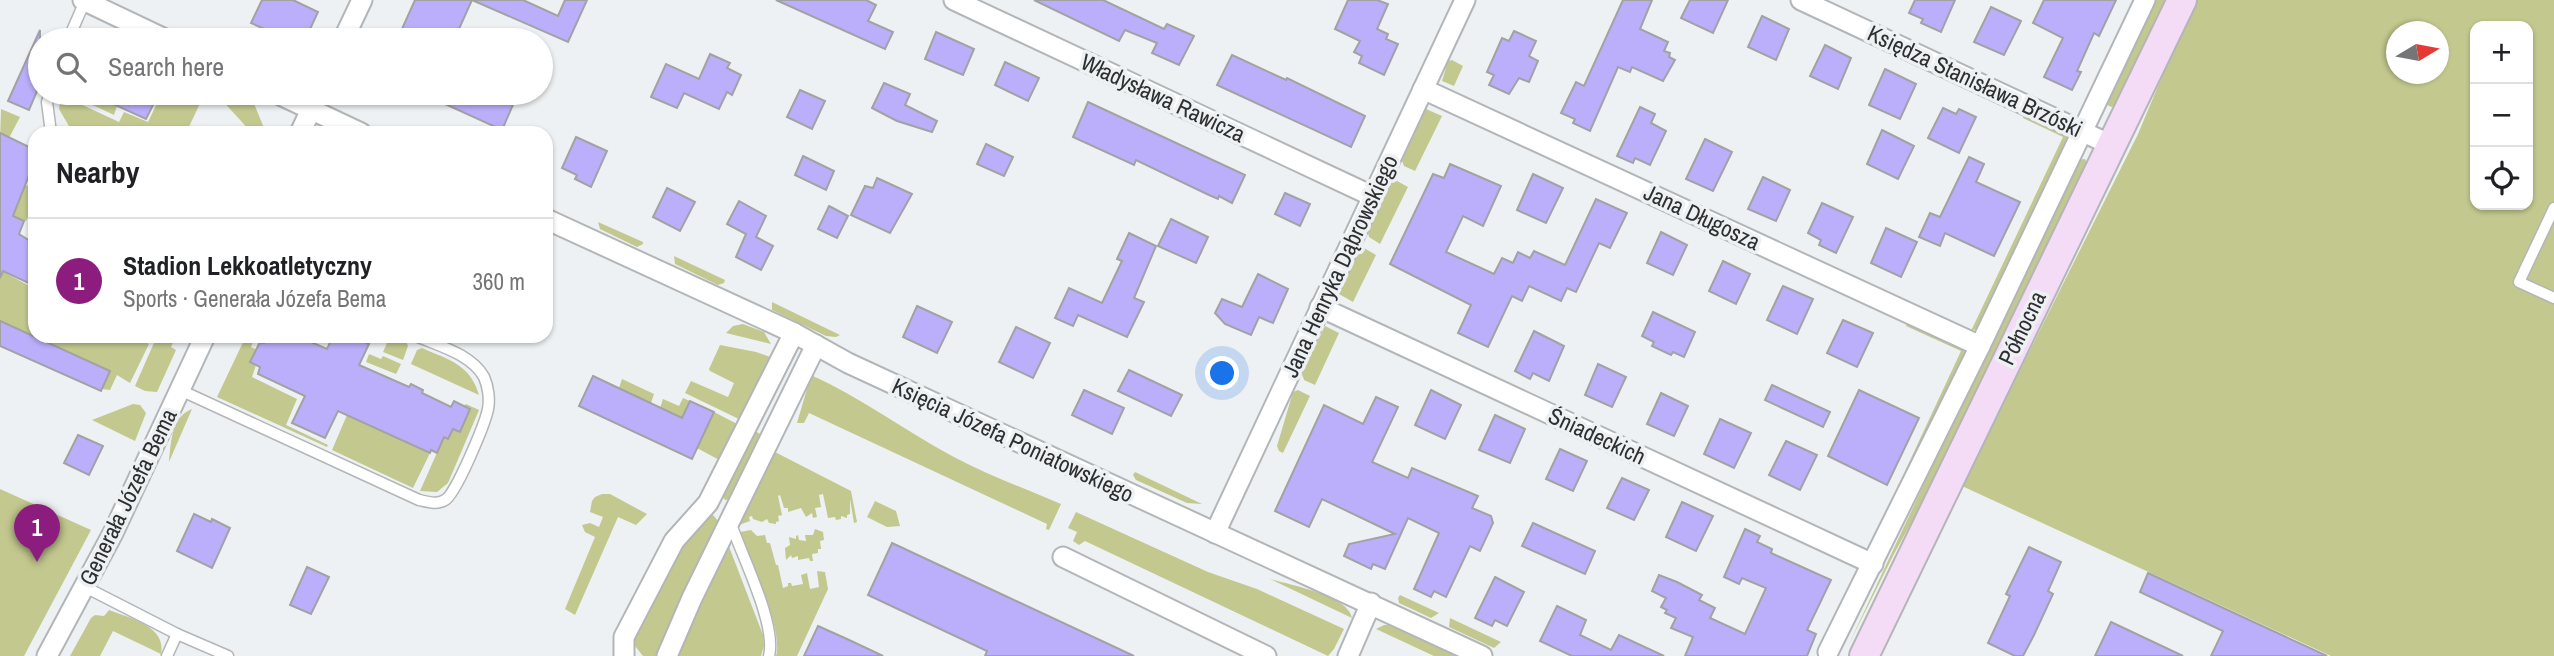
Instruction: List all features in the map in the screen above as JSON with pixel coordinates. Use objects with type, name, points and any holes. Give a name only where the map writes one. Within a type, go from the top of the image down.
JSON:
[{"type":"main road","name":"Północna","points":[[1864,656],[2182,0]]},
{"type":"street","points":[[349,28],[362,0]]},
{"type":"street","name":"Władysława Rawicza","points":[[954,0],[1372,196]]},
{"type":"street","name":"Jana Henryka Dąbrowskiego","points":[[1214,533],[1465,0]]},
{"type":"street","name":"Księdza Stanisława Brzóski","points":[[1801,0],[2112,145]]},
{"type":"street","name":"Północna","points":[[1828,652],[1980,346],[2145,0]]},
{"type":"street","points":[[84,1],[141,28]]},
{"type":"street","name":"Jana Długosza","points":[[1423,89],[1980,346]]},
{"type":"street","points":[[303,126],[313,105]]},
{"type":"street","points":[[321,105],[350,126]]},
{"type":"street","name":"Księcia Józefa Poniatowskiego","points":[[553,222],[793,333],[860,369],[1482,656]]},
{"type":"street","name":"Śniadeckich","points":[[1321,307],[1874,564]]},
{"type":"street","points":[[624,656],[624,638],[674,541],[708,503],[793,333]]},
{"type":"street","name":"Generała Józefa Bema","points":[[47,656],[85,587],[202,343]]},
{"type":"street","points":[[667,656],[692,598],[816,345]]},
{"type":"street","points":[[1063,557],[1266,656]]},
{"type":"street","points":[[1348,656],[1371,603]]},
{"type":"lane","points":[[73,28],[84,1]]},
{"type":"lane","points":[[47,105],[50,126]]},
{"type":"lane","points":[[2554,208],[2519,282],[2554,298]]},
{"type":"lane","points":[[180,390],[419,500],[438,502],[453,494],[483,426],[489,395],[483,376],[470,360],[432,343]]},
{"type":"lane","points":[[730,522],[769,627],[769,656]]},
{"type":"lane","points":[[85,587],[177,634],[228,656]]},
{"type":"lane","points":[[167,656],[177,634]]},
{"type":"green space","points":[[2151,0],[2168,0],[2118,105],[2111,107],[2105,100]]},
{"type":"green space","points":[[2194,0],[2554,0],[2554,656],[2331,656],[1962,486],[2138,134]]},
{"type":"green space","points":[[1452,60],[1463,66],[1454,86],[1442,81],[1448,61]]},
{"type":"green space","points":[[60,105],[82,105],[119,122],[124,112],[148,122],[156,105],[199,105],[189,126],[69,126],[59,109]]},
{"type":"green space","points":[[93,105],[117,106],[114,115]]},
{"type":"green space","points":[[226,105],[255,105],[263,126],[246,126]]},
{"type":"green space","points":[[1,109],[20,117],[9,138],[0,142]]},
{"type":"green space","points":[[1426,109],[1442,116],[1415,171],[1404,166],[1402,161]]},
{"type":"green space","points":[[2024,114],[2064,132],[2068,139],[1978,328],[1971,331],[2063,137],[2023,118]]},
{"type":"green space","points":[[2085,159],[2089,167],[1958,438],[1894,554],[1848,646],[2076,160]]},
{"type":"green space","points":[[1397,181],[1408,187],[1380,244],[1369,237],[1368,233],[1392,182]]},
{"type":"green space","points":[[24,185],[28,186],[28,217],[26,221],[13,216]]},
{"type":"green space","points":[[598,222],[643,244],[637,247],[600,229]]},
{"type":"green space","points":[[1364,248],[1376,255],[1353,302],[1339,294],[1360,250]]},
{"type":"green space","points":[[674,256],[725,280],[724,283],[718,285],[675,264]]},
{"type":"green space","points":[[0,270],[28,285],[28,334],[0,321]]},
{"type":"green space","points":[[772,302],[840,335],[826,336],[772,310]]},
{"type":"green space","points":[[1908,321],[1965,349],[1966,355],[1872,542],[1961,351],[1906,326]]},
{"type":"green space","points":[[743,324],[764,332],[771,344],[726,333],[733,326]]},
{"type":"green space","points":[[1325,326],[1339,333],[1315,385],[1304,380],[1302,374]]},
{"type":"green space","points":[[48,343],[149,344],[130,383],[117,375],[110,390],[102,389],[109,371]]},
{"type":"green space","points":[[154,343],[173,343],[171,347],[176,350],[157,392],[145,391],[135,386]]},
{"type":"green space","points":[[243,343],[252,343],[251,347],[257,350],[251,362],[256,365],[252,377],[297,399],[286,425],[328,445],[327,447],[217,397]]},
{"type":"green space","points":[[387,343],[407,343],[408,346],[403,360],[383,352]]},
{"type":"green space","points":[[720,345],[773,358],[743,421],[685,393],[691,381],[728,397],[734,383],[709,369]]},
{"type":"green space","points":[[422,348],[457,364],[470,376],[479,395],[411,364],[417,350]]},
{"type":"green space","points":[[369,354],[381,359],[383,356],[401,364],[396,374],[366,362]]},
{"type":"green space","points":[[811,375],[847,393],[965,463],[1061,504],[1049,530],[1046,529],[1047,524],[809,413],[804,423],[797,423]]},
{"type":"green space","points":[[622,379],[654,394],[651,403],[619,388]]},
{"type":"green space","points":[[1298,390],[1310,396],[1283,453],[1277,446],[1293,392]]},
{"type":"green space","points":[[683,398],[690,401],[682,418],[660,408],[663,399],[679,406]]},
{"type":"green space","points":[[133,404],[140,405],[146,413],[135,441],[92,420]]},
{"type":"green space","points":[[466,404],[479,410],[448,483],[437,492],[420,491],[444,437],[448,439],[453,429],[460,432],[470,409],[464,406]]},
{"type":"green space","points":[[192,409],[169,462],[176,424]]},
{"type":"green space","points":[[714,412],[741,426],[723,462],[697,448]]},
{"type":"green space","points":[[347,415],[430,453],[413,488],[332,450]]},
{"type":"green space","points":[[753,430],[764,436],[731,499],[725,500],[721,494]]},
{"type":"green space","points":[[773,451],[851,491],[857,522],[854,523],[850,499],[850,514],[847,518],[841,516],[841,519],[836,520],[835,517],[828,518],[823,494],[819,495],[821,507],[815,508],[817,517],[813,518],[812,513],[806,517],[801,508],[788,512],[780,495],[782,515],[778,516],[779,521],[776,524],[769,523],[767,519],[762,522],[753,519],[752,516],[749,517],[750,521],[739,525],[740,516]]},
{"type":"green space","points":[[1135,472],[1202,504],[1187,503],[1136,480],[1133,475]]},
{"type":"green space","points":[[0,489],[91,530],[24,656],[0,656]]},
{"type":"green space","points":[[602,494],[610,494],[647,514],[636,525],[618,517],[575,615],[565,609],[595,537],[585,532],[582,525],[590,523],[599,527],[603,517],[590,512],[592,501]]},
{"type":"green space","points":[[875,501],[896,511],[900,526],[887,527],[867,517]]},
{"type":"green space","points":[[1076,512],[1208,572],[1257,589],[1344,629],[1328,656],[1085,541],[1079,545],[1073,541],[1077,532],[1068,528]]},
{"type":"green space","points":[[713,515],[719,522],[659,653],[657,656],[643,656],[635,646],[633,637],[656,588],[687,536]]},
{"type":"green space","points":[[815,529],[823,532],[824,540],[820,541],[821,549],[818,549],[818,553],[812,554],[813,561],[809,558],[798,560],[798,556],[792,558],[791,555],[786,560],[785,548],[790,545],[789,537],[796,539],[798,535],[799,540],[806,541],[805,535],[813,535]]},
{"type":"green space","points":[[751,530],[757,536],[765,535],[767,543],[770,543],[783,588],[788,586],[788,583],[792,586],[803,584],[801,575],[807,573],[810,589],[819,587],[817,571],[825,572],[828,589],[797,656],[776,656],[777,645],[771,613],[740,532]]},
{"type":"green space","points":[[728,544],[763,635],[761,656],[675,656]]},
{"type":"green space","points":[[1270,579],[1330,597],[1348,610],[1352,618]]},
{"type":"green space","points":[[1400,595],[1439,613],[1431,618],[1399,603]]},
{"type":"green space","points":[[109,610],[145,624],[158,636],[161,654],[113,631],[100,656],[70,656],[91,618],[95,615],[104,616]]},
{"type":"green space","points":[[1450,618],[1501,642],[1494,648],[1449,627]]},
{"type":"green space","points":[[1384,625],[1456,656],[1434,656],[1376,629]]},
{"type":"building","points":[[262,0],[293,0],[318,12],[311,28],[262,28],[251,23]]},
{"type":"building","points":[[415,0],[472,0],[459,28],[402,28]]},
{"type":"building","points":[[472,0],[523,0],[558,16],[565,0],[587,0],[568,42],[553,35],[553,28],[536,28]]},
{"type":"building","points":[[776,0],[866,0],[876,5],[868,21],[893,32],[885,49]]},
{"type":"building","points":[[1034,0],[1103,0],[1164,29],[1167,24],[1194,36],[1179,65],[1152,53],[1157,43],[1125,30],[1119,41]]},
{"type":"building","points":[[1348,0],[1377,0],[1388,4],[1377,29],[1388,34],[1386,39],[1398,44],[1384,75],[1359,63],[1362,56],[1354,52],[1360,41],[1335,29]]},
{"type":"building","points":[[1623,0],[1652,0],[1640,29],[1668,42],[1664,51],[1670,53],[1669,57],[1675,60],[1663,81],[1632,67],[1630,72],[1618,67],[1590,131],[1573,123],[1575,119],[1561,113],[1576,82],[1584,86]]},
{"type":"building","points":[[1690,0],[1728,0],[1713,33],[1681,18]]},
{"type":"building","points":[[1915,0],[1955,0],[1941,32],[1921,23],[1923,19],[1909,13]]},
{"type":"building","points":[[2044,0],[2116,0],[2099,36],[2094,33],[2077,71],[2081,72],[2072,90],[2044,77],[2063,38],[2033,23]]},
{"type":"building","points":[[1991,7],[2021,21],[2004,55],[1974,42]]},
{"type":"building","points":[[1762,16],[1789,29],[1776,60],[1748,47]]},
{"type":"building","points":[[1514,31],[1536,41],[1529,56],[1538,61],[1529,82],[1519,78],[1509,94],[1489,85],[1494,75],[1487,72],[1502,38],[1509,41]]},
{"type":"building","points":[[936,32],[974,49],[963,75],[925,59]]},
{"type":"building","points":[[1825,45],[1851,58],[1838,89],[1810,76]]},
{"type":"building","points":[[710,54],[730,63],[727,68],[741,75],[732,95],[727,92],[719,109],[684,93],[677,108],[651,97],[666,64],[699,79]]},
{"type":"building","points":[[1232,55],[1365,116],[1351,147],[1217,85]]},
{"type":"building","points":[[28,57],[28,105],[31,105],[29,110],[8,101]]},
{"type":"building","points":[[1005,62],[1039,78],[1028,101],[995,85]]},
{"type":"building","points":[[1885,69],[1916,84],[1900,119],[1869,105]]},
{"type":"building","points":[[884,83],[910,94],[905,105],[937,121],[932,132],[897,121],[872,108]]},
{"type":"building","points":[[800,90],[825,101],[812,129],[787,117]]},
{"type":"building","points":[[1088,102],[1245,175],[1232,203],[1219,196],[1218,199],[1209,195],[1136,160],[1134,165],[1073,137]]},
{"type":"building","points":[[115,105],[153,105],[146,119]]},
{"type":"building","points":[[447,105],[513,105],[504,126],[493,126]]},
{"type":"building","points":[[1640,107],[1655,114],[1651,123],[1666,131],[1650,165],[1635,158],[1633,163],[1617,156]]},
{"type":"building","points":[[1943,108],[1956,114],[1959,109],[1976,117],[1959,153],[1928,138]]},
{"type":"building","points":[[1882,130],[1914,146],[1898,179],[1867,164]]},
{"type":"building","points":[[0,133],[28,147],[28,178],[13,216],[24,221],[19,234],[28,240],[28,283],[3,271],[0,278]]},
{"type":"building","points":[[576,137],[607,151],[591,187],[575,179],[577,175],[562,168]]},
{"type":"building","points":[[1705,139],[1732,152],[1713,191],[1686,179]]},
{"type":"building","points":[[986,144],[1013,157],[1004,176],[977,164]]},
{"type":"building","points":[[803,156],[834,171],[826,190],[795,175]]},
{"type":"building","points":[[1969,157],[1984,164],[1976,182],[2020,202],[1994,256],[1945,233],[1940,246],[1919,237],[1930,213],[1940,217]]},
{"type":"building","points":[[1450,164],[1501,186],[1483,226],[1463,216],[1446,252],[1494,274],[1502,258],[1513,263],[1518,252],[1530,258],[1534,251],[1565,265],[1596,199],[1627,213],[1610,248],[1599,243],[1576,292],[1567,288],[1561,301],[1529,286],[1522,301],[1512,296],[1488,347],[1458,333],[1471,305],[1390,264],[1433,174],[1444,178]]},
{"type":"building","points":[[1533,174],[1563,188],[1546,223],[1517,210]]},
{"type":"building","points":[[1763,177],[1790,190],[1776,221],[1748,209]]},
{"type":"building","points":[[877,178],[912,194],[890,233],[851,215],[865,186],[873,188]]},
{"type":"building","points":[[667,188],[695,202],[680,231],[653,217]]},
{"type":"building","points":[[1285,193],[1310,204],[1300,226],[1275,214]]},
{"type":"building","points":[[739,201],[766,216],[756,237],[773,246],[761,270],[736,257],[746,234],[727,224]]},
{"type":"building","points":[[1822,203],[1853,217],[1836,253],[1819,245],[1821,240],[1808,233]]},
{"type":"building","points":[[829,206],[848,216],[837,238],[818,229]]},
{"type":"building","points":[[1171,219],[1208,237],[1196,263],[1158,246]]},
{"type":"building","points":[[1886,228],[1917,242],[1901,277],[1871,263]]},
{"type":"building","points":[[1661,232],[1687,245],[1673,275],[1647,263]]},
{"type":"building","points":[[1129,233],[1156,246],[1134,298],[1144,302],[1127,337],[1078,315],[1073,326],[1055,318],[1069,288],[1102,303],[1122,261],[1117,259]]},
{"type":"building","points":[[1723,261],[1750,274],[1736,304],[1709,291]]},
{"type":"building","points":[[1258,274],[1288,289],[1273,323],[1259,317],[1251,335],[1225,324],[1215,313],[1222,299],[1242,307]]},
{"type":"building","points":[[1783,286],[1813,299],[1797,334],[1767,320]]},
{"type":"building","points":[[917,306],[952,322],[937,353],[903,337]]},
{"type":"building","points":[[1653,312],[1695,332],[1684,357],[1673,352],[1671,355],[1652,346],[1654,342],[1642,336]]},
{"type":"building","points":[[1843,320],[1873,333],[1857,367],[1827,353]]},
{"type":"building","points":[[0,321],[28,334],[28,343],[48,343],[110,371],[101,391],[0,346]]},
{"type":"building","points":[[1016,327],[1050,343],[1033,378],[999,362]]},
{"type":"building","points":[[1534,331],[1564,346],[1549,381],[1533,373],[1530,379],[1515,371]]},
{"type":"building","points":[[260,343],[313,343],[327,349],[330,343],[367,343],[369,344],[359,365],[409,387],[411,384],[423,390],[422,393],[451,407],[454,401],[470,409],[460,432],[453,429],[448,439],[444,437],[437,453],[431,450],[430,453],[338,411],[325,438],[292,423],[305,396],[258,374],[260,367],[250,362]]},
{"type":"building","points":[[1598,364],[1626,377],[1612,407],[1585,395]]},
{"type":"building","points":[[1129,370],[1182,395],[1171,416],[1118,391]]},
{"type":"building","points":[[593,376],[682,418],[690,401],[714,412],[692,459],[579,406]]},
{"type":"building","points":[[1772,385],[1830,412],[1823,427],[1765,400]]},
{"type":"building","points":[[1084,390],[1124,408],[1112,434],[1072,415]]},
{"type":"building","points":[[1431,390],[1461,405],[1445,439],[1415,425]]},
{"type":"building","points":[[1859,390],[1919,418],[1887,485],[1828,456]]},
{"type":"building","points":[[1661,393],[1688,406],[1674,436],[1647,424]]},
{"type":"building","points":[[1376,397],[1398,407],[1372,462],[1408,478],[1412,468],[1478,496],[1472,508],[1491,516],[1493,523],[1480,551],[1470,546],[1446,597],[1434,591],[1431,597],[1414,589],[1439,533],[1408,518],[1385,569],[1373,564],[1371,569],[1344,556],[1349,544],[1395,534],[1322,499],[1309,527],[1275,511],[1324,405],[1363,424]]},
{"type":"building","points":[[1495,415],[1525,429],[1510,463],[1479,450]]},
{"type":"building","points":[[1720,419],[1751,433],[1734,468],[1704,454]]},
{"type":"building","points":[[78,435],[103,446],[89,475],[64,463]]},
{"type":"building","points":[[1786,441],[1817,455],[1800,490],[1769,475]]},
{"type":"building","points":[[1560,449],[1587,461],[1573,491],[1546,479]]},
{"type":"building","points":[[1622,478],[1649,490],[1634,520],[1607,508]]},
{"type":"building","points":[[1682,502],[1713,516],[1696,551],[1666,537]]},
{"type":"building","points":[[194,514],[230,528],[212,568],[177,551]]},
{"type":"building","points":[[1533,523],[1595,551],[1585,574],[1522,546]]},
{"type":"building","points":[[1745,529],[1760,536],[1757,542],[1772,549],[1771,553],[1831,580],[1807,630],[1816,634],[1807,656],[1685,656],[1693,637],[1671,628],[1676,618],[1665,613],[1667,610],[1661,607],[1666,598],[1652,591],[1659,575],[1677,582],[1702,595],[1699,600],[1715,608],[1710,618],[1745,634],[1766,588],[1742,578],[1739,584],[1724,577]]},
{"type":"building","points":[[892,543],[1134,656],[985,656],[987,651],[868,595]]},
{"type":"building","points":[[2029,547],[2061,562],[2048,591],[2053,594],[2034,635],[2023,656],[2015,656],[1988,643],[2010,596],[2006,594]]},
{"type":"building","points":[[307,567],[329,577],[311,614],[290,605]]},
{"type":"building","points":[[2148,573],[2327,656],[2211,656],[2223,631],[2140,592]]},
{"type":"building","points":[[1495,577],[1524,592],[1507,626],[1495,620],[1492,626],[1475,618]]},
{"type":"building","points":[[1557,606],[1586,620],[1580,635],[1611,650],[1619,635],[1664,656],[1572,656],[1540,641]]},
{"type":"building","points":[[2111,622],[2183,656],[2095,656]]},
{"type":"building","points":[[818,626],[847,639],[883,656],[804,656]]},
{"type":"place","name":"Stadion Lekkoatletyczny","points":[[37,562]]}]
